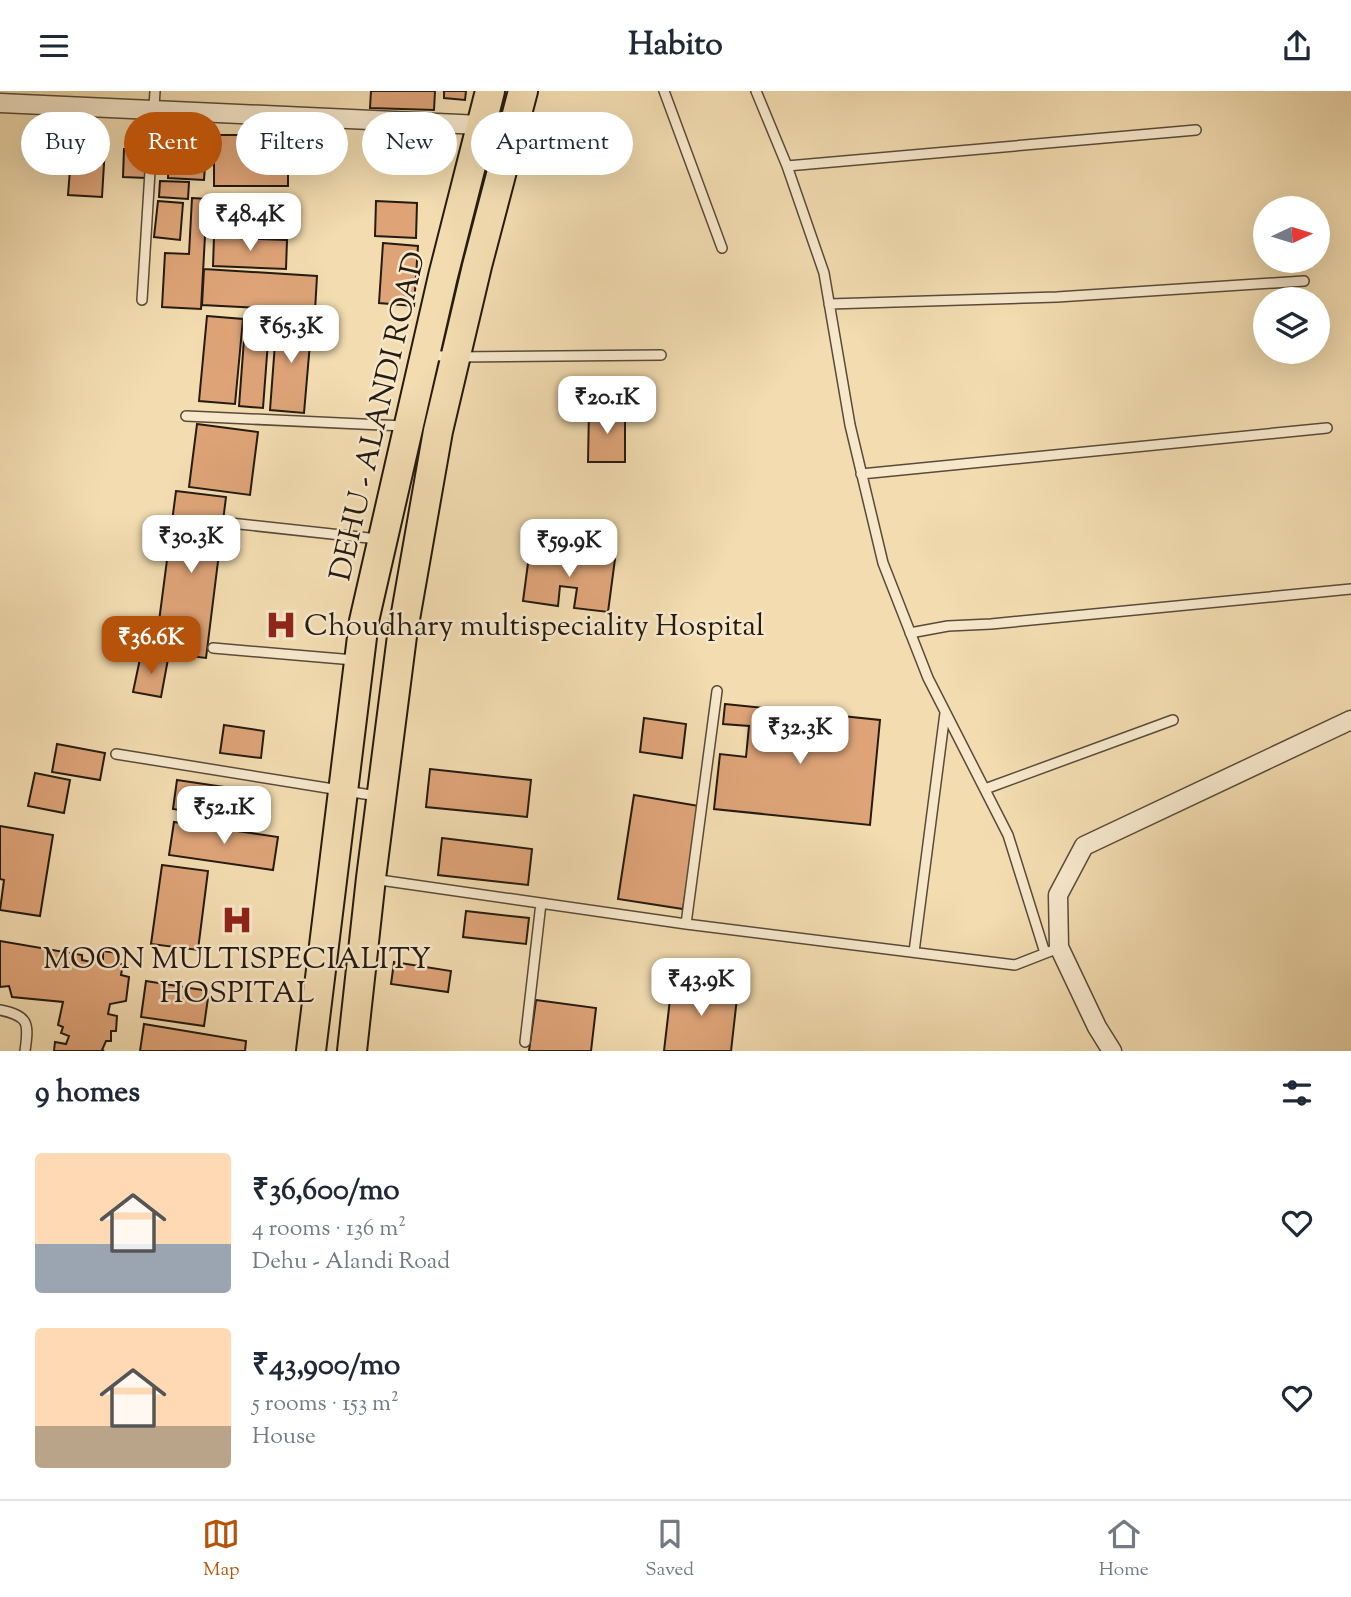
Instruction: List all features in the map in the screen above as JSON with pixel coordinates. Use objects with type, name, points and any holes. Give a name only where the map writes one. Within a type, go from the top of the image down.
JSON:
[{"type":"main road","name":"DEHU - ALANDI ROAD","points":[[490,91],[495,112]]},
{"type":"main road","name":"DEHU - ALANDI ROAD","points":[[508,112],[523,91]]},
{"type":"main road","name":"DEHU - ALANDI ROAD","points":[[312,1051],[364,621],[425,354],[482,175]]},
{"type":"main road","name":"DEHU - ALANDI ROAD","points":[[352,1051],[402,636],[438,431],[456,357],[489,175]]},
{"type":"street","points":[[12,99],[152,110],[471,124]]},
{"type":"street","points":[[1112,1051],[1052,950],[1058,895],[1084,846],[1351,720]]},
{"type":"lane","points":[[142,300],[155,91]]},
{"type":"lane","points":[[664,91],[722,248]]},
{"type":"lane","points":[[371,878],[686,924],[1015,965],[1052,950],[1009,835],[928,678],[883,562],[850,425],[824,273],[787,166],[756,91]]},
{"type":"lane","points":[[787,166],[1196,130]]},
{"type":"lane","points":[[829,304],[1057,297],[1304,281]]},
{"type":"lane","points":[[425,354],[456,357],[661,355]]},
{"type":"lane","points":[[186,416],[408,426]]},
{"type":"lane","points":[[861,474],[1327,428]]},
{"type":"lane","points":[[230,523],[382,539]]},
{"type":"lane","points":[[910,633],[948,626],[1351,589]]},
{"type":"lane","points":[[213,648],[359,660]]},
{"type":"lane","points":[[686,924],[717,691]]},
{"type":"lane","points":[[914,953],[945,711]]},
{"type":"lane","points":[[985,789],[1172,720]]},
{"type":"lane","points":[[116,754],[382,797]]},
{"type":"lane","points":[[525,1042],[541,903]]},
{"type":"lane","points":[[0,1010],[15,1013],[27,1024],[26,1051]]},
{"type":"building","points":[[371,91],[435,91],[434,110],[370,108]]},
{"type":"building","points":[[444,91],[466,91],[465,100],[444,98]]},
{"type":"building","points":[[222,135],[236,135],[236,175],[288,175],[288,186],[214,186],[214,175],[222,175]]},
{"type":"building","points":[[124,149],[124,175],[146,175],[146,178],[123,177]]},
{"type":"building","points":[[70,175],[103,175],[102,197],[68,195]]},
{"type":"building","points":[[168,175],[204,175],[204,180],[168,178]]},
{"type":"building","points":[[160,181],[189,182],[188,199],[159,197]]},
{"type":"building","points":[[192,198],[207,199],[201,309],[162,307],[165,253],[189,254]]},
{"type":"building","points":[[158,201],[183,203],[180,240],[154,237]]},
{"type":"building","points":[[376,201],[417,203],[416,238],[375,236]]},
{"type":"building","points":[[214,237],[287,240],[286,269],[213,266]]},
{"type":"building","points":[[383,243],[418,246],[414,306],[379,303]]},
{"type":"building","points":[[204,269],[317,276],[315,311],[202,305]]},
{"type":"building","points":[[246,313],[270,315],[263,408],[239,406]]},
{"type":"building","points":[[207,316],[243,319],[235,404],[199,401]]},
{"type":"building","points":[[277,317],[312,320],[304,413],[270,410]]},
{"type":"building","points":[[589,409],[625,410],[625,462],[588,462]]},
{"type":"building","points":[[197,424],[258,432],[250,495],[189,487]]},
{"type":"building","points":[[176,491],[226,497],[206,658],[155,652]]},
{"type":"building","points":[[530,548],[615,559],[608,612],[574,608],[577,588],[560,586],[558,606],[523,601]]},
{"type":"building","points":[[141,654],[168,659],[161,697],[133,692]]},
{"type":"building","points":[[725,704],[880,720],[870,825],[714,809],[720,754],[746,757],[749,726],[723,724]]},
{"type":"building","points":[[644,718],[686,724],[682,758],[640,752]]},
{"type":"building","points":[[224,725],[264,731],[261,758],[220,753]]},
{"type":"building","points":[[57,744],[105,753],[100,780],[52,772]]},
{"type":"building","points":[[430,769],[531,780],[527,817],[426,807]]},
{"type":"building","points":[[35,773],[70,780],[64,813],[28,806]]},
{"type":"building","points":[[177,780],[245,790],[241,820],[173,809]]},
{"type":"building","points":[[634,795],[699,806],[683,909],[618,899]]},
{"type":"building","points":[[174,822],[278,837],[273,870],[169,855]]},
{"type":"building","points":[[0,826],[53,835],[40,916],[0,910],[4,880],[0,879]]},
{"type":"building","points":[[442,838],[532,849],[528,885],[438,875]]},
{"type":"building","points":[[162,865],[208,871],[198,950],[151,944]]},
{"type":"building","points":[[466,911],[529,918],[526,944],[463,937]]},
{"type":"building","points":[[0,941],[82,955],[82,960],[91,962],[93,956],[103,959],[103,951],[117,953],[116,964],[123,964],[121,975],[129,977],[126,1001],[110,1004],[108,1014],[117,1016],[116,1031],[111,1031],[111,1041],[106,1041],[102,1050],[104,1051],[54,1051],[55,1042],[66,1044],[69,1036],[61,1033],[63,1027],[58,1025],[63,1002],[12,997],[9,986],[0,987]]},
{"type":"building","points":[[394,962],[451,971],[448,992],[391,984]]},
{"type":"building","points":[[146,981],[209,991],[204,1026],[141,1017]]},
{"type":"building","points":[[672,982],[738,989],[731,1051],[664,1051]]},
{"type":"building","points":[[536,1000],[596,1008],[591,1051],[529,1051]]},
{"type":"building","points":[[144,1024],[246,1041],[245,1051],[140,1051]]},
{"type":"place","name":"Choudhary multispeciality Hospital","points":[[281,625]]},
{"type":"place","name":"MOON MULTISPECIALITY HOSPITAL","points":[[237,920]]}]
